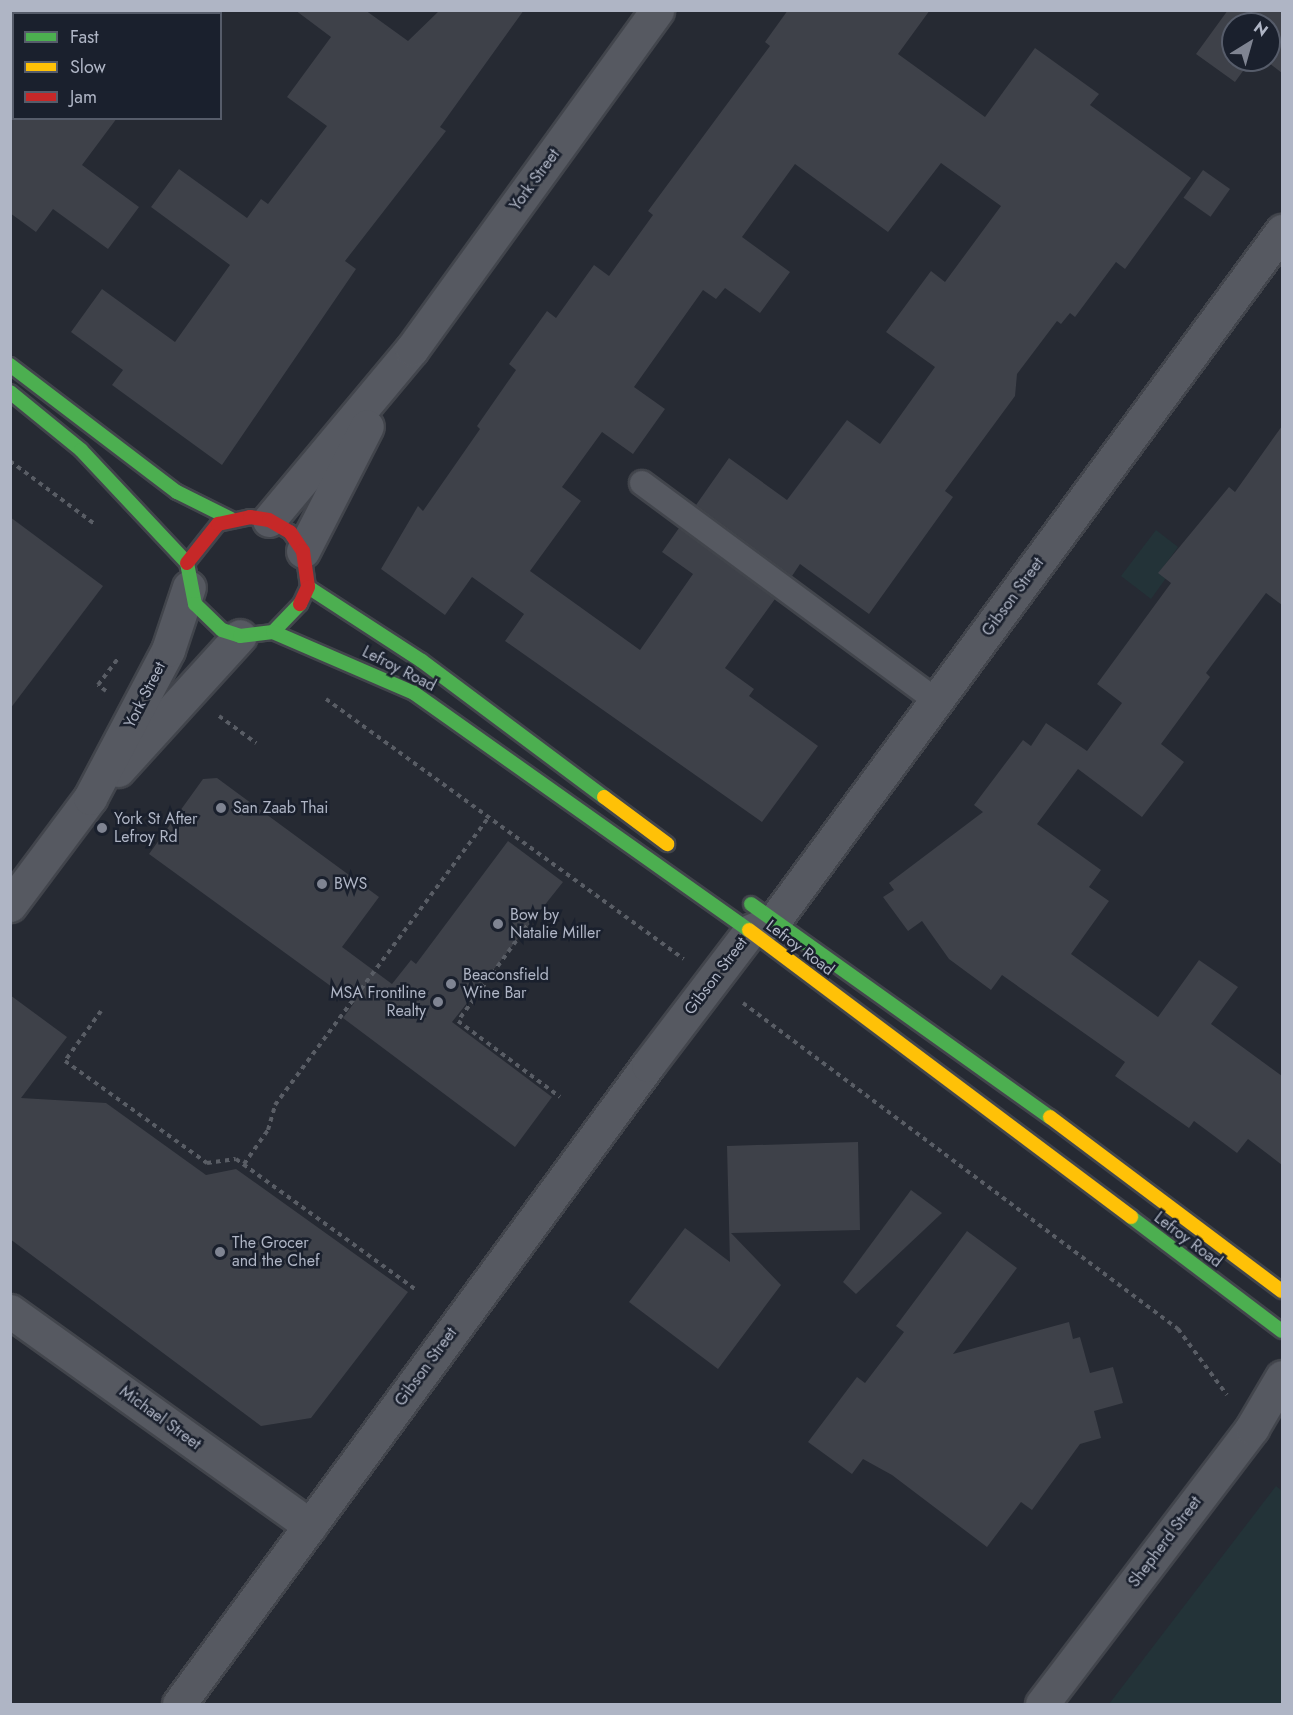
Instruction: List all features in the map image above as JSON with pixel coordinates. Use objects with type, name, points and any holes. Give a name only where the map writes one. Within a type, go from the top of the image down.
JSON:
[{"type":"street","name":"York Street","points":[[269,520],[412,349],[657,10]]},
{"type":"street","name":"Gibson Street","points":[[179,1704],[310,1526],[762,926],[937,701],[1282,231]]},
{"type":"street","name":"York Street","points":[[303,551],[345,463],[412,349]]},
{"type":"street","points":[[10,365],[177,492],[231,519],[269,520],[290,532],[303,551],[308,587],[296,614],[273,632],[240,636],[207,619],[188,575],[81,450],[10,392]]},
{"type":"street","points":[[188,575],[207,533],[231,519]]},
{"type":"street","name":"York Street","points":[[90,798],[168,650],[188,575]]},
{"type":"street","name":"Lefroy Road","points":[[308,587],[422,661],[681,854]]},
{"type":"street","name":"Lefroy Road","points":[[273,632],[414,693],[762,926],[1276,1300]]},
{"type":"street","name":"York Street","points":[[10,905],[90,798],[240,636]]},
{"type":"street","name":"Lefroy Road","points":[[737,894],[762,926],[932,1028],[1276,1300]]},
{"type":"street","name":"Michael Street","points":[[10,1311],[310,1526]]},
{"type":"street","name":"Shepherd Street","points":[[1042,1704],[1252,1428],[1282,1377]]},
{"type":"lane","points":[[642,483],[937,701]]},
{"type":"path","points":[[10,461],[103,530]]},
{"type":"path","points":[[98,685],[126,648]]},
{"type":"path","points":[[323,697],[694,967]]},
{"type":"path","points":[[216,713],[256,743]]},
{"type":"path","points":[[244,1164],[268,1130],[282,1096],[488,818]]},
{"type":"path","points":[[532,919],[458,1021],[560,1097]]},
{"type":"path","points":[[738,999],[1178,1329],[1252,1428]]},
{"type":"path","points":[[101,1011],[65,1060],[207,1162],[236,1159],[244,1164],[416,1290]]},
{"type":"shaded area","points":[[1156,530],[1178,547],[1159,573],[1166,578],[1151,599],[1121,576]]},
{"type":"shaded area","points":[[1276,1486],[1282,1491],[1282,1704],[1109,1704]]},
{"type":"building","points":[[295,10],[365,10],[408,41],[440,10],[524,10],[440,127],[446,131],[345,261],[356,269],[222,465],[112,385],[123,370],[71,332],[102,289],[175,342],[230,265],[151,207],[179,169],[247,218],[261,199],[268,204],[327,126],[287,97],[331,37]]},
{"type":"building","points":[[788,10],[930,10],[898,54],[985,117],[1035,48],[1099,94],[1090,105],[1191,178],[1125,269],[1116,262],[1075,317],[1070,313],[1061,324],[1057,321],[1017,374],[1015,396],[945,491],[953,497],[869,614],[800,564],[792,576],[696,505],[729,458],[787,500],[847,420],[880,444],[935,367],[886,332],[931,271],[945,282],[1001,206],[941,163],[888,232],[795,164],[742,237],[790,272],[760,313],[725,288],[716,299],[703,290],[634,387],[665,409],[633,454],[602,432],[562,487],[581,501],[530,571],[640,650],[693,574],[662,552],[679,528],[775,599],[725,668],[754,689],[749,696],[818,746],[762,822],[505,641],[524,614],[472,577],[445,615],[381,569],[418,506],[423,511],[480,429],[477,426],[516,370],[509,364],[547,311],[556,318],[594,265],[609,276],[653,215],[648,211],[770,46],[765,42]]},
{"type":"building","points":[[1228,10],[1282,10],[1282,73],[1281,12],[1227,12]]},
{"type":"building","points":[[1221,20],[1221,72],[1196,54]]},
{"type":"building","points":[[1221,72],[1242,72],[1235,82]]},
{"type":"building","points":[[10,118],[12,120],[116,120],[82,165],[139,207],[108,249],[53,209],[36,232],[10,213]]},
{"type":"building","points":[[1203,170],[1230,189],[1211,217],[1183,198]]},
{"type":"building","points":[[1282,426],[1282,605],[1266,593],[1206,673],[1210,677],[1161,744],[1184,762],[1142,817],[1078,769],[1037,824],[1101,870],[1089,887],[1109,901],[1071,954],[1158,1017],[1199,960],[1238,987],[1211,1024],[1282,1076],[1282,1165],[1248,1139],[1237,1153],[1194,1121],[1189,1128],[1115,1076],[1125,1062],[1002,975],[991,990],[949,959],[922,921],[908,931],[883,897],[894,890],[889,883],[983,812],[974,805],[1023,740],[1031,746],[1046,723],[1087,751],[1122,703],[1097,684],[1171,583],[1158,573],[1229,487],[1235,492]]},
{"type":"building","points":[[10,517],[103,586],[10,709]]},
{"type":"building","points":[[217,778],[379,897],[342,947],[392,984],[411,960],[416,964],[508,841],[563,882],[452,1022],[552,1097],[515,1147],[343,1018],[354,1003],[149,854],[203,779]]},
{"type":"building","points":[[10,995],[67,1037],[21,1098],[106,1103],[206,1175],[236,1169],[408,1292],[311,1418],[261,1426],[10,1239]]},
{"type":"building","points":[[858,1142],[860,1230],[731,1233],[781,1285],[718,1369],[629,1302],[685,1228],[730,1262],[727,1146]]},
{"type":"building","points":[[911,1190],[942,1213],[856,1294],[843,1282]]},
{"type":"building","points":[[967,1231],[1017,1268],[953,1354],[1069,1322],[1073,1339],[1080,1337],[1090,1373],[1113,1367],[1123,1403],[1094,1411],[1101,1438],[1080,1444],[1032,1510],[1021,1502],[987,1547],[892,1475],[863,1459],[852,1474],[808,1442],[857,1377],[865,1383],[904,1332],[896,1326]]},
{"type":"traffic: fast","points":[[10,365],[177,492],[231,519]]},
{"type":"traffic: fast","points":[[10,392],[81,450],[187,563],[195,604],[222,630],[240,636],[273,632],[300,604]]},
{"type":"traffic: fast","points":[[308,587],[422,661],[604,797]]},
{"type":"traffic: fast","points":[[273,632],[414,693],[749,930]]},
{"type":"traffic: fast","points":[[751,904],[1050,1117]]},
{"type":"traffic: fast","points":[[1131,1217],[1282,1331]]},
{"type":"traffic: slow","points":[[604,797],[667,844]]},
{"type":"traffic: slow","points":[[749,930],[1131,1217]]},
{"type":"traffic: slow","points":[[1050,1117],[1282,1291]]},
{"type":"traffic: jam","points":[[187,563],[218,524],[250,517],[269,520],[290,532],[303,551],[308,587],[300,604]]},
{"type":"place","name":"San Zaab Thai","points":[[221,808]]},
{"type":"place","name":"York St After Lefroy Rd","points":[[102,828]]},
{"type":"place","name":"BWS","points":[[322,884]]},
{"type":"place","name":"Bow by Natalie Miller","points":[[498,924]]},
{"type":"place","name":"Beaconsfield Wine Bar","points":[[451,984]]},
{"type":"place","name":"MSA Frontline Realty","points":[[438,1002]]},
{"type":"place","name":"The Grocer and the Chef","points":[[220,1252]]}]
